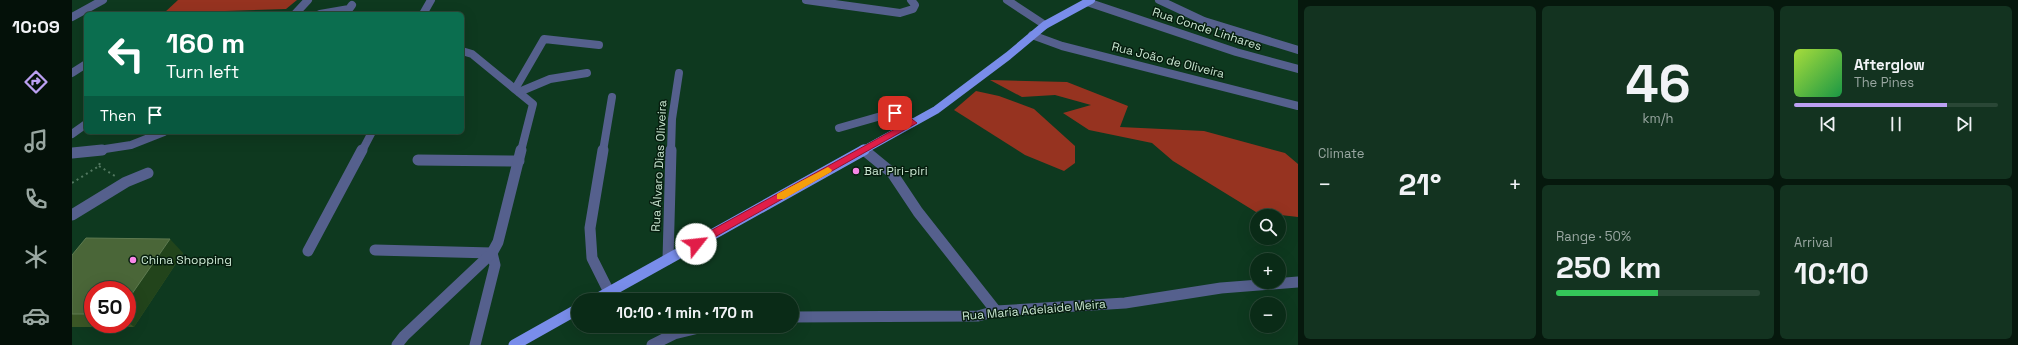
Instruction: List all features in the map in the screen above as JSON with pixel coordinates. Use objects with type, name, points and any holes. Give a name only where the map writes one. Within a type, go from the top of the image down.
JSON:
[{"type":"main road","points":[[609,292],[912,123],[960,94],[1045,25],[1089,1]]},
{"type":"main road","points":[[514,345],[571,313]]},
{"type":"street","points":[[72,17],[103,0]]},
{"type":"street","points":[[297,12],[308,0]]},
{"type":"street","points":[[424,12],[431,0]]},
{"type":"street","points":[[806,0],[900,13],[913,9],[915,5],[911,0]]},
{"type":"street","points":[[1007,0],[1045,25]]},
{"type":"street","points":[[1159,0],[1204,21],[1298,50]]},
{"type":"street","name":"Rua Conde Linhares","points":[[1089,1],[1229,50],[1298,70]]},
{"type":"street","points":[[332,12],[349,9],[352,5]]},
{"type":"street","name":"Rua João de Oliveira","points":[[1032,35],[1062,46],[1298,106]]},
{"type":"street","points":[[517,90],[544,39],[599,45]]},
{"type":"street","points":[[397,345],[404,336],[492,253],[498,242],[533,104],[467,52]]},
{"type":"street","points":[[72,73],[84,65]]},
{"type":"street","points":[[517,90],[550,78],[587,73]]},
{"type":"street","name":"Rua Álvaro Dias Oliveira","points":[[668,259],[672,119],[678,74]]},
{"type":"street","points":[[609,292],[592,258],[590,228],[612,97]]},
{"type":"street","points":[[839,128],[888,114],[901,115],[912,123]]},
{"type":"street","points":[[72,134],[84,125]]},
{"type":"street","points":[[72,153],[105,150],[157,137],[161,134]]},
{"type":"street","points":[[308,251],[371,134]]},
{"type":"street","points":[[864,150],[892,173],[918,212],[996,311]]},
{"type":"street","points":[[418,160],[519,161]]},
{"type":"street","points":[[72,215],[126,182],[148,173]]},
{"type":"street","points":[[375,250],[492,253]]},
{"type":"street","points":[[475,345],[495,265],[492,253]]},
{"type":"street","name":"Rua Maria Adelaide Meira","points":[[799,317],[978,316],[996,311],[1125,303],[1221,288],[1298,282]]},
{"type":"street","points":[[652,345],[678,333]]},
{"type":"path","points":[[72,182],[98,166],[105,150]]},
{"type":"path","points":[[98,166],[126,182]]},
{"type":"shaded area","points":[[178,0],[297,0],[286,9],[165,12]]},
{"type":"shaded area","points":[[990,80],[1067,82],[1128,106],[1120,127],[1204,131],[1285,153],[1298,164],[1298,217],[1286,216],[1286,209],[1251,209],[1173,161],[1152,143],[1089,130],[1063,113],[1091,105],[1055,95],[1022,97]]},
{"type":"shaded area","points":[[976,91],[999,96],[1034,109],[1075,146],[1075,163],[1064,171],[1025,155],[954,110]]},
{"type":"building","points":[[86,238],[170,239],[136,288],[136,281],[84,281],[84,314],[72,314],[72,255]]},
{"type":"slow traffic","points":[[781,196],[828,170]]},
{"type":"place","name":"Bar Piri-piri","points":[[856,171]]},
{"type":"place","name":"China Shopping","points":[[133,260]]},
{"type":"route","points":[[696,244],[912,123],[901,115],[895,113]]}]
